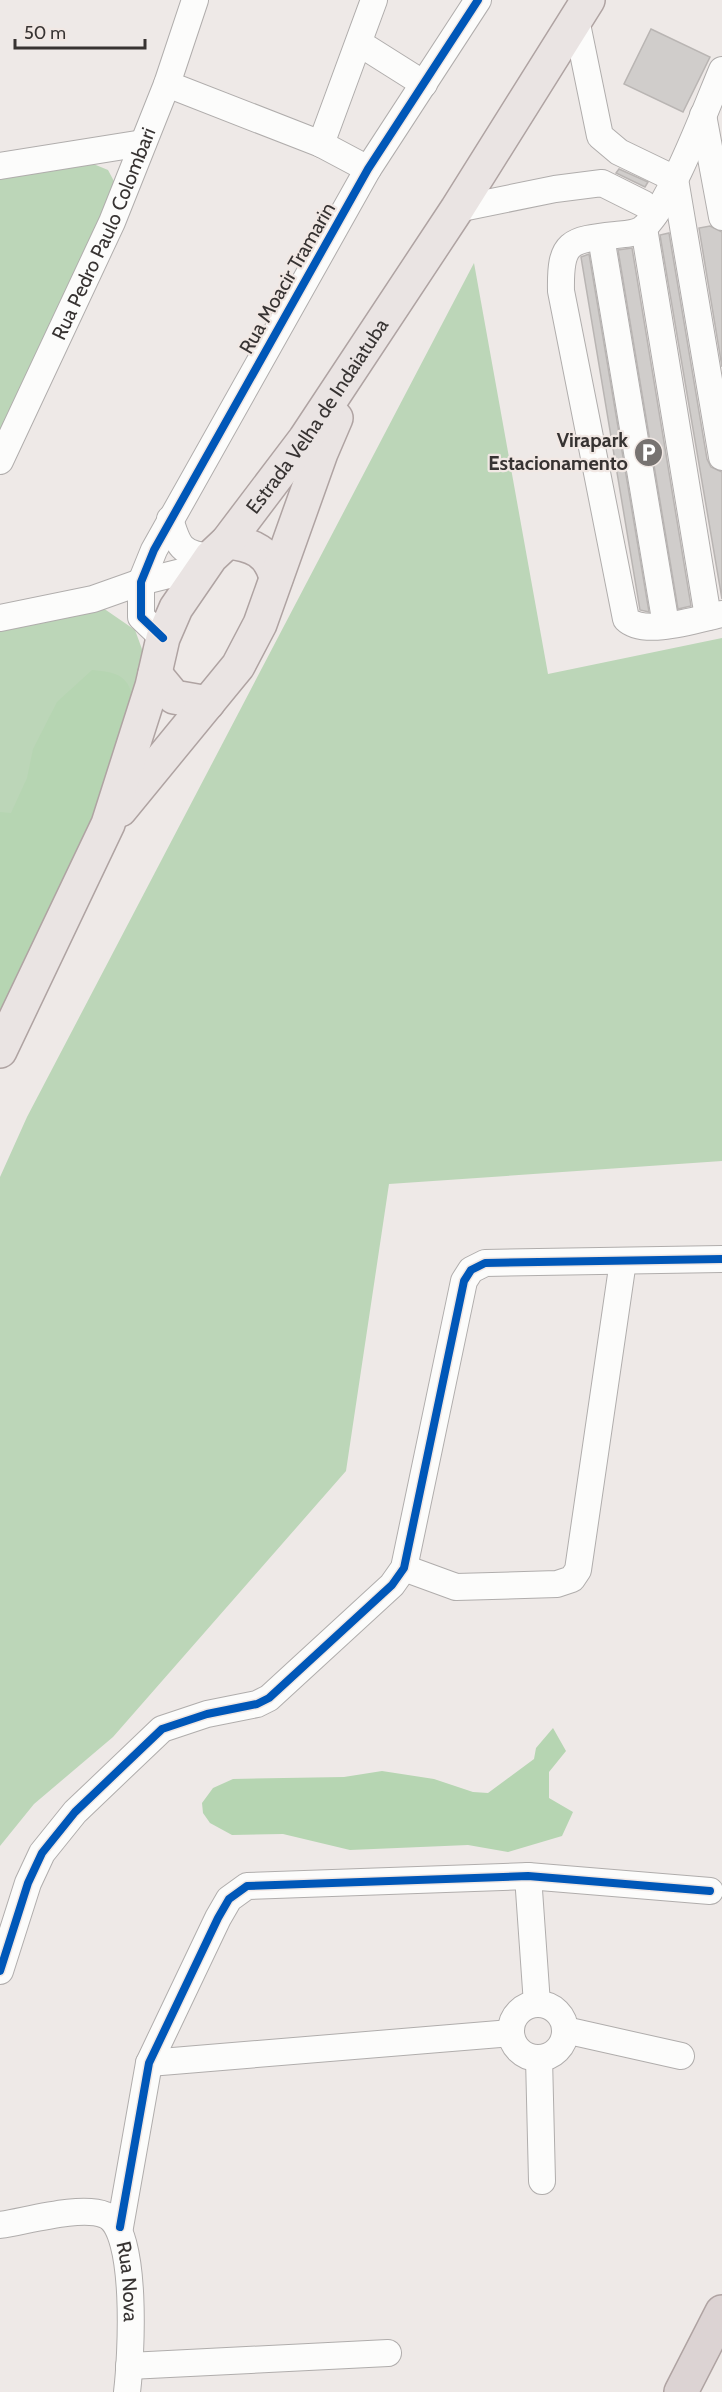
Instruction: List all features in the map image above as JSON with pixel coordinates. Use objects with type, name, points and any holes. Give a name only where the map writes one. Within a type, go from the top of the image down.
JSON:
[{"type":"highway","points":[[681,2392],[722,2312]]},
{"type":"main road","points":[[377,326],[457,209],[582,9]]},
{"type":"main road","name":"Estrada Velha de Indaiatuba","points":[[108,824],[155,674],[152,627],[182,598],[305,439],[377,326]]},
{"type":"main road","name":"Estrada Velha de Indaiatuba","points":[[108,824],[208,703],[244,655],[261,624],[321,453],[377,326]]},
{"type":"main road","points":[[214,555],[248,545],[260,551],[272,566],[276,578]]},
{"type":"main road","points":[[155,674],[174,698],[208,703]]},
{"type":"main road","points":[[0,1051],[108,824]]},
{"type":"street","name":"Rua Pedro Paulo Colombari","points":[[0,461],[112,222],[168,84],[195,0]]},
{"type":"street","points":[[321,144],[374,0]]},
{"type":"street","name":"Rua Moacir Tramarin","points":[[141,582],[170,519],[368,169],[478,0]]},
{"type":"street","points":[[582,9],[600,136],[619,152],[675,179]]},
{"type":"street","points":[[359,43],[424,84]]},
{"type":"street","points":[[457,209],[555,189],[602,183],[644,204],[649,221],[715,616],[647,628],[631,624],[626,619],[561,291],[560,262],[568,247],[581,239],[634,233],[649,221],[675,179],[722,70]]},
{"type":"street","points":[[168,84],[321,144],[368,169]]},
{"type":"street","points":[[703,115],[722,217]]},
{"type":"street","points":[[0,166],[143,143]]},
{"type":"street","points":[[675,179],[722,457]]},
{"type":"street","points":[[601,237],[666,625]]},
{"type":"street","points":[[170,519],[175,537],[184,550],[194,555],[214,555]]},
{"type":"street","points":[[0,618],[93,599],[214,555]]},
{"type":"street","name":"Estrada Velha de Indaiatuba","points":[[141,582],[152,627]]},
{"type":"street","points":[[93,599],[132,610],[152,627]]},
{"type":"street","points":[[0,1971],[28,1883],[42,1853],[75,1812],[162,1729],[207,1714],[257,1704],[268,1698],[392,1585],[404,1568],[464,1281],[471,1270],[485,1263],[722,1259]]},
{"type":"street","points":[[404,1568],[456,1587],[557,1584],[572,1579],[579,1570],[623,1261]]},
{"type":"street","points":[[120,2227],[149,2063],[218,1918],[230,1899],[247,1886],[528,1876],[710,1891]]},
{"type":"street","points":[[528,1876],[537,2004]]},
{"type":"street","points":[[537,2004],[553,2008],[564,2022],[565,2030],[561,2046],[555,2052],[539,2058],[531,2058],[517,2048],[511,2033],[512,2024],[521,2010],[537,2004]]},
{"type":"street","points":[[565,2030],[681,2056]]},
{"type":"street","points":[[149,2063],[511,2033]]},
{"type":"street","points":[[539,2058],[542,2181]]},
{"type":"street","name":"Rua Nova","points":[[0,2225],[85,2212],[106,2215],[120,2227],[130,2264],[127,2392]]},
{"type":"street","points":[[129,2366],[388,2353]]},
{"type":"green space","points":[[91,163],[108,170],[116,185],[0,437],[0,177]]},
{"type":"green space","points":[[474,263],[548,674],[722,638],[722,1161],[389,1184],[346,1471],[113,1737],[34,1804],[0,1846],[0,1177],[27,1117]]},
{"type":"green space","points":[[103,608],[135,630],[146,660],[102,803],[0,1011],[0,628]]},
{"type":"green space","points":[[92,670],[116,674],[126,681],[134,704],[102,803],[0,1011],[0,812],[11,813],[27,778],[33,749],[57,702]]},
{"type":"green space","points":[[553,1728],[566,1751],[549,1772],[549,1798],[573,1812],[562,1836],[508,1852],[468,1845],[350,1850],[283,1834],[232,1835],[210,1823],[203,1813],[202,1803],[213,1788],[233,1779],[344,1777],[382,1771],[434,1779],[473,1792],[488,1793],[534,1759],[536,1748]]},
{"type":"building","points":[[651,29],[710,57],[683,112],[624,84]]},
{"type":"building","points":[[619,169],[648,182],[645,187],[616,173]]},
{"type":"building","points":[[710,226],[722,232],[722,367],[699,228]]},
{"type":"building","points":[[669,233],[707,459],[711,467],[722,472],[722,599],[660,235]]},
{"type":"building","points":[[632,248],[691,606],[678,609],[618,250]]},
{"type":"building","points":[[589,254],[649,612],[640,610],[581,257]]},
{"type":"cycle path","points":[[163,638],[141,617],[141,582],[154,550],[368,169],[478,0]]},
{"type":"cycle path","points":[[0,1971],[28,1883],[42,1853],[75,1812],[162,1729],[207,1714],[257,1704],[269,1698],[392,1585],[404,1568],[464,1281],[471,1270],[485,1263],[722,1259]]},
{"type":"cycle path","points":[[120,2227],[149,2063],[218,1918],[229,1899],[247,1886],[528,1876],[710,1891]]},
{"type":"place","name":"Virapark Estacionamento","points":[[649,452]]}]
